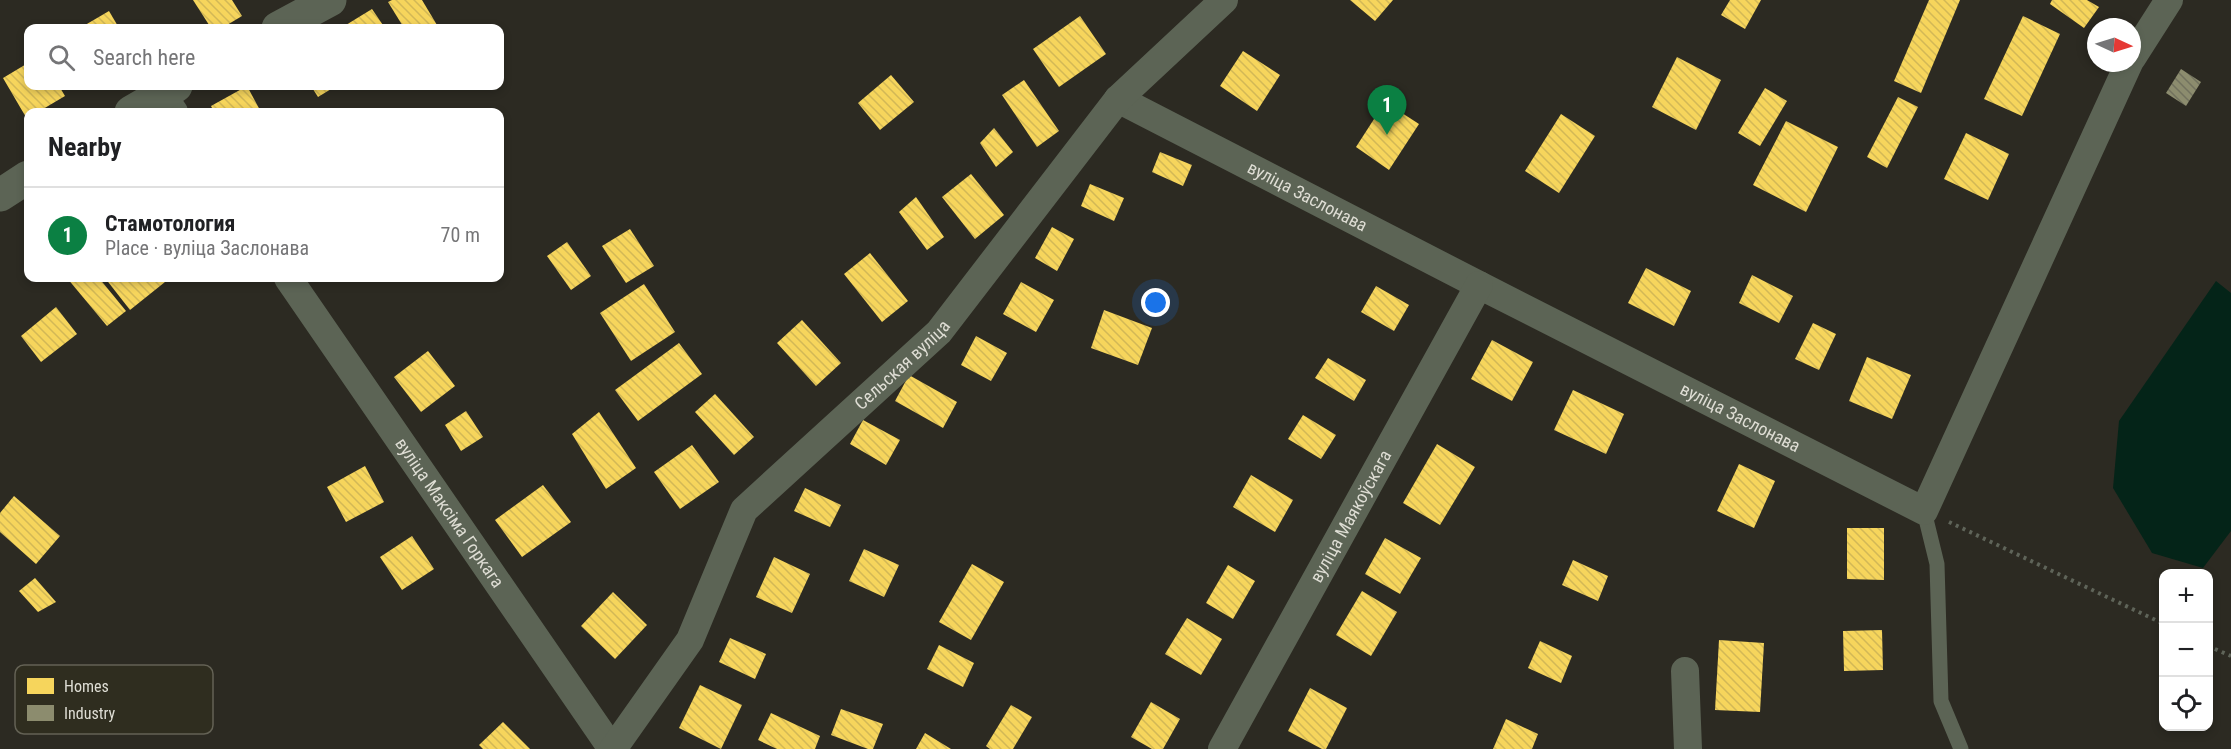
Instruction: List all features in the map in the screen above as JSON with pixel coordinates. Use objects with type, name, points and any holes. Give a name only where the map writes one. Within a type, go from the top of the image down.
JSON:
[{"type":"street","points":[[285,24],[330,0]]},
{"type":"street","name":"Сельская вуліца","points":[[612,749],[690,640],[744,510],[939,332],[1118,99],[1224,0]]},
{"type":"street","points":[[2141,44],[2169,0]]},
{"type":"street","points":[[1924,511],[2125,72]]},
{"type":"street","points":[[141,108],[170,97]]},
{"type":"street","name":"вуліца Заслонава","points":[[1118,99],[1924,511]]},
{"type":"street","points":[[0,195],[24,180]]},
{"type":"street","name":"вуліца Максіма Горкага","points":[[291,282],[612,749]]},
{"type":"street","name":"вуліца Маякоўскага","points":[[1222,749],[1479,285]]},
{"type":"street","points":[[1685,671],[1688,749]]},
{"type":"lane","points":[[1924,511],[1937,564],[1941,701],[1961,749]]},
{"type":"path","points":[[1924,511],[2161,623]]},
{"type":"path","points":[[2213,648],[2231,656]]},
{"type":"shaded area","points":[[2216,281],[2231,293],[2231,531],[2203,568],[2152,553],[2113,488],[2119,421]]},
{"type":"building: Homes","points":[[193,0],[232,0],[242,16],[229,24],[208,24]]},
{"type":"building: Homes","points":[[422,0],[436,24],[402,24],[388,2]]},
{"type":"building: Homes","points":[[1350,0],[1393,0],[1375,21]]},
{"type":"building: Homes","points":[[1730,0],[1761,0],[1745,29],[1721,15]]},
{"type":"building: Homes","points":[[1929,0],[1960,0],[1921,93],[1894,81]]},
{"type":"building: Homes","points":[[2052,0],[2087,0],[2099,7],[2091,18],[2087,18],[2084,28],[2050,4]]},
{"type":"building: Homes","points":[[372,9],[382,24],[348,24]]},
{"type":"building: Homes","points":[[109,11],[117,24],[87,24]]},
{"type":"building: Homes","points":[[1080,16],[1106,54],[1059,87],[1033,49]]},
{"type":"building: Homes","points":[[2023,16],[2060,34],[2022,116],[1984,99]]},
{"type":"building: Homes","points":[[1243,51],[1280,75],[1257,111],[1220,86]]},
{"type":"building: Homes","points":[[1677,57],[1721,80],[1696,130],[1652,107]]},
{"type":"building: Homes","points":[[24,65],[24,90],[61,90],[65,96],[45,108],[24,108],[24,114],[3,78]]},
{"type":"building: Homes","points":[[891,75],[914,102],[880,130],[858,103]]},
{"type":"building: Homes","points":[[1024,80],[1059,131],[1037,147],[1002,95]]},
{"type":"building: Homes","points":[[1765,88],[1787,101],[1760,146],[1738,133]]},
{"type":"building: Homes","points":[[240,90],[249,90],[259,108],[212,108],[211,106]]},
{"type":"building: Homes","points":[[314,90],[329,90],[318,97]]},
{"type":"building: Homes","points":[[1898,97],[1918,107],[1887,168],[1867,157]]},
{"type":"building: Homes","points":[[1385,102],[1419,124],[1389,170],[1356,147]]},
{"type":"building: Homes","points":[[1561,114],[1595,136],[1559,193],[1525,171]]},
{"type":"building: Homes","points":[[1786,121],[1838,147],[1806,212],[1753,185]]},
{"type":"building: Homes","points":[[994,128],[1013,152],[996,167],[980,143]]},
{"type":"building: Homes","points":[[1966,133],[2009,154],[1988,200],[1944,179]]},
{"type":"building: Homes","points":[[1160,152],[1192,165],[1183,186],[1152,172]]},
{"type":"building: Homes","points":[[971,174],[1004,215],[975,239],[942,197]]},
{"type":"building: Homes","points":[[1090,184],[1124,198],[1114,221],[1081,206]]},
{"type":"building: Homes","points":[[916,197],[944,237],[927,250],[899,212]]},
{"type":"building: Homes","points":[[1052,227],[1074,239],[1057,271],[1035,258]]},
{"type":"building: Homes","points":[[630,229],[654,266],[626,283],[602,246]]},
{"type":"building: Homes","points":[[567,242],[591,276],[571,290],[547,256]]},
{"type":"building: Homes","points":[[870,253],[908,301],[882,322],[844,274]]},
{"type":"building: Homes","points":[[1646,268],[1691,291],[1674,326],[1628,303]]},
{"type":"building: Homes","points":[[1752,275],[1793,296],[1779,323],[1739,303]]},
{"type":"building: Homes","points":[[70,282],[102,282],[126,311],[107,326]]},
{"type":"building: Homes","points":[[108,282],[165,282],[130,310]]},
{"type":"building: Homes","points":[[1021,282],[1054,300],[1036,332],[1003,314]]},
{"type":"building: Homes","points":[[644,284],[675,332],[631,361],[600,313]]},
{"type":"building: Homes","points":[[1376,286],[1409,305],[1394,331],[1361,312]]},
{"type":"building: Homes","points":[[56,307],[77,334],[41,362],[21,336]]},
{"type":"building: Homes","points":[[1104,310],[1152,328],[1138,365],[1091,348]]},
{"type":"building: Homes","points":[[802,320],[841,363],[816,386],[777,343]]},
{"type":"building: Homes","points":[[1813,323],[1836,334],[1819,370],[1795,359]]},
{"type":"building: Homes","points":[[976,336],[1007,353],[991,381],[961,365]]},
{"type":"building: Homes","points":[[1492,340],[1533,362],[1512,401],[1471,379]]},
{"type":"building: Homes","points":[[679,343],[702,374],[638,421],[615,390]]},
{"type":"building: Homes","points":[[428,351],[455,386],[421,412],[394,377]]},
{"type":"building: Homes","points":[[1867,357],[1911,375],[1892,419],[1849,401]]},
{"type":"building: Homes","points":[[1328,358],[1366,380],[1354,401],[1315,378]]},
{"type":"building: Homes","points":[[909,375],[957,402],[943,428],[895,401]]},
{"type":"building: Homes","points":[[1573,390],[1624,414],[1606,454],[1554,430]]},
{"type":"building: Homes","points":[[715,394],[754,437],[734,455],[695,412]]},
{"type":"building: Homes","points":[[466,411],[483,437],[461,451],[445,425]]},
{"type":"building: Homes","points":[[599,412],[636,468],[606,489],[572,434]]},
{"type":"building: Homes","points":[[1303,415],[1336,435],[1321,459],[1288,439]]},
{"type":"building: Homes","points":[[863,420],[900,440],[886,465],[850,444]]},
{"type":"building: Homes","points":[[1437,444],[1475,467],[1440,525],[1403,503]]},
{"type":"building: Homes","points":[[692,445],[719,482],[680,509],[654,472]]},
{"type":"building: Homes","points":[[1739,464],[1775,481],[1754,528],[1717,511]]},
{"type":"building: Homes","points":[[365,466],[384,502],[346,522],[327,487]]},
{"type":"building: Homes","points":[[1251,475],[1293,500],[1275,532],[1233,507]]},
{"type":"building: Homes","points":[[543,485],[571,522],[522,557],[495,520]]},
{"type":"building: Homes","points":[[805,488],[841,505],[830,527],[794,511]]},
{"type":"building: Homes","points":[[14,496],[60,536],[36,564],[0,532],[0,513]]},
{"type":"building: Homes","points":[[1847,528],[1884,528],[1884,580],[1847,579]]},
{"type":"building: Homes","points":[[412,536],[434,569],[402,590],[380,557]]},
{"type":"building: Homes","points":[[1385,538],[1421,558],[1400,594],[1365,574]]},
{"type":"building: Homes","points":[[864,549],[899,565],[884,597],[849,581]]},
{"type":"building: Homes","points":[[774,557],[810,574],[792,613],[756,597]]},
{"type":"building: Homes","points":[[1573,560],[1608,576],[1598,601],[1562,585]]},
{"type":"building: Homes","points":[[972,564],[1004,582],[971,640],[939,622]]},
{"type":"building: Homes","points":[[1228,565],[1255,581],[1233,619],[1206,603]]},
{"type":"building: Homes","points":[[35,578],[56,602],[38,612],[19,591]]},
{"type":"building: Homes","points":[[1362,591],[1397,612],[1371,656],[1336,635]]},
{"type":"building: Homes","points":[[613,592],[647,625],[615,659],[581,626]]},
{"type":"building: Homes","points":[[1187,618],[1222,639],[1201,675],[1165,654]]},
{"type":"building: Homes","points":[[1882,630],[1883,670],[1844,671],[1843,631]]},
{"type":"building: Homes","points":[[730,638],[766,654],[755,679],[719,662]]},
{"type":"building: Homes","points":[[1719,640],[1764,643],[1760,712],[1715,710]]},
{"type":"building: Homes","points":[[1540,641],[1572,656],[1561,683],[1528,668]]},
{"type":"building: Homes","points":[[939,645],[974,663],[963,687],[927,669]]},
{"type":"building: Homes","points":[[700,685],[742,705],[721,749],[679,728]]},
{"type":"building: Homes","points":[[1310,688],[1347,708],[1326,749],[1288,731]]},
{"type":"building: Homes","points":[[1151,702],[1180,719],[1163,749],[1152,749],[1131,737]]},
{"type":"building: Homes","points":[[1011,705],[1032,717],[1013,749],[990,749],[986,746]]},
{"type":"building: Homes","points":[[841,709],[883,724],[873,749],[831,735]]},
{"type":"building: Homes","points":[[771,713],[820,736],[815,749],[777,749],[758,740]]},
{"type":"building: Homes","points":[[1506,719],[1538,734],[1532,749],[1493,749]]},
{"type":"building: Homes","points":[[503,722],[530,749],[483,749],[479,745]]},
{"type":"building: Homes","points":[[925,733],[951,749],[916,749]]},
{"type":"building: Industry","points":[[2181,69],[2201,82],[2186,106],[2166,93]]},
{"type":"place","name":"Стамотология","points":[[1387,135]]}]
